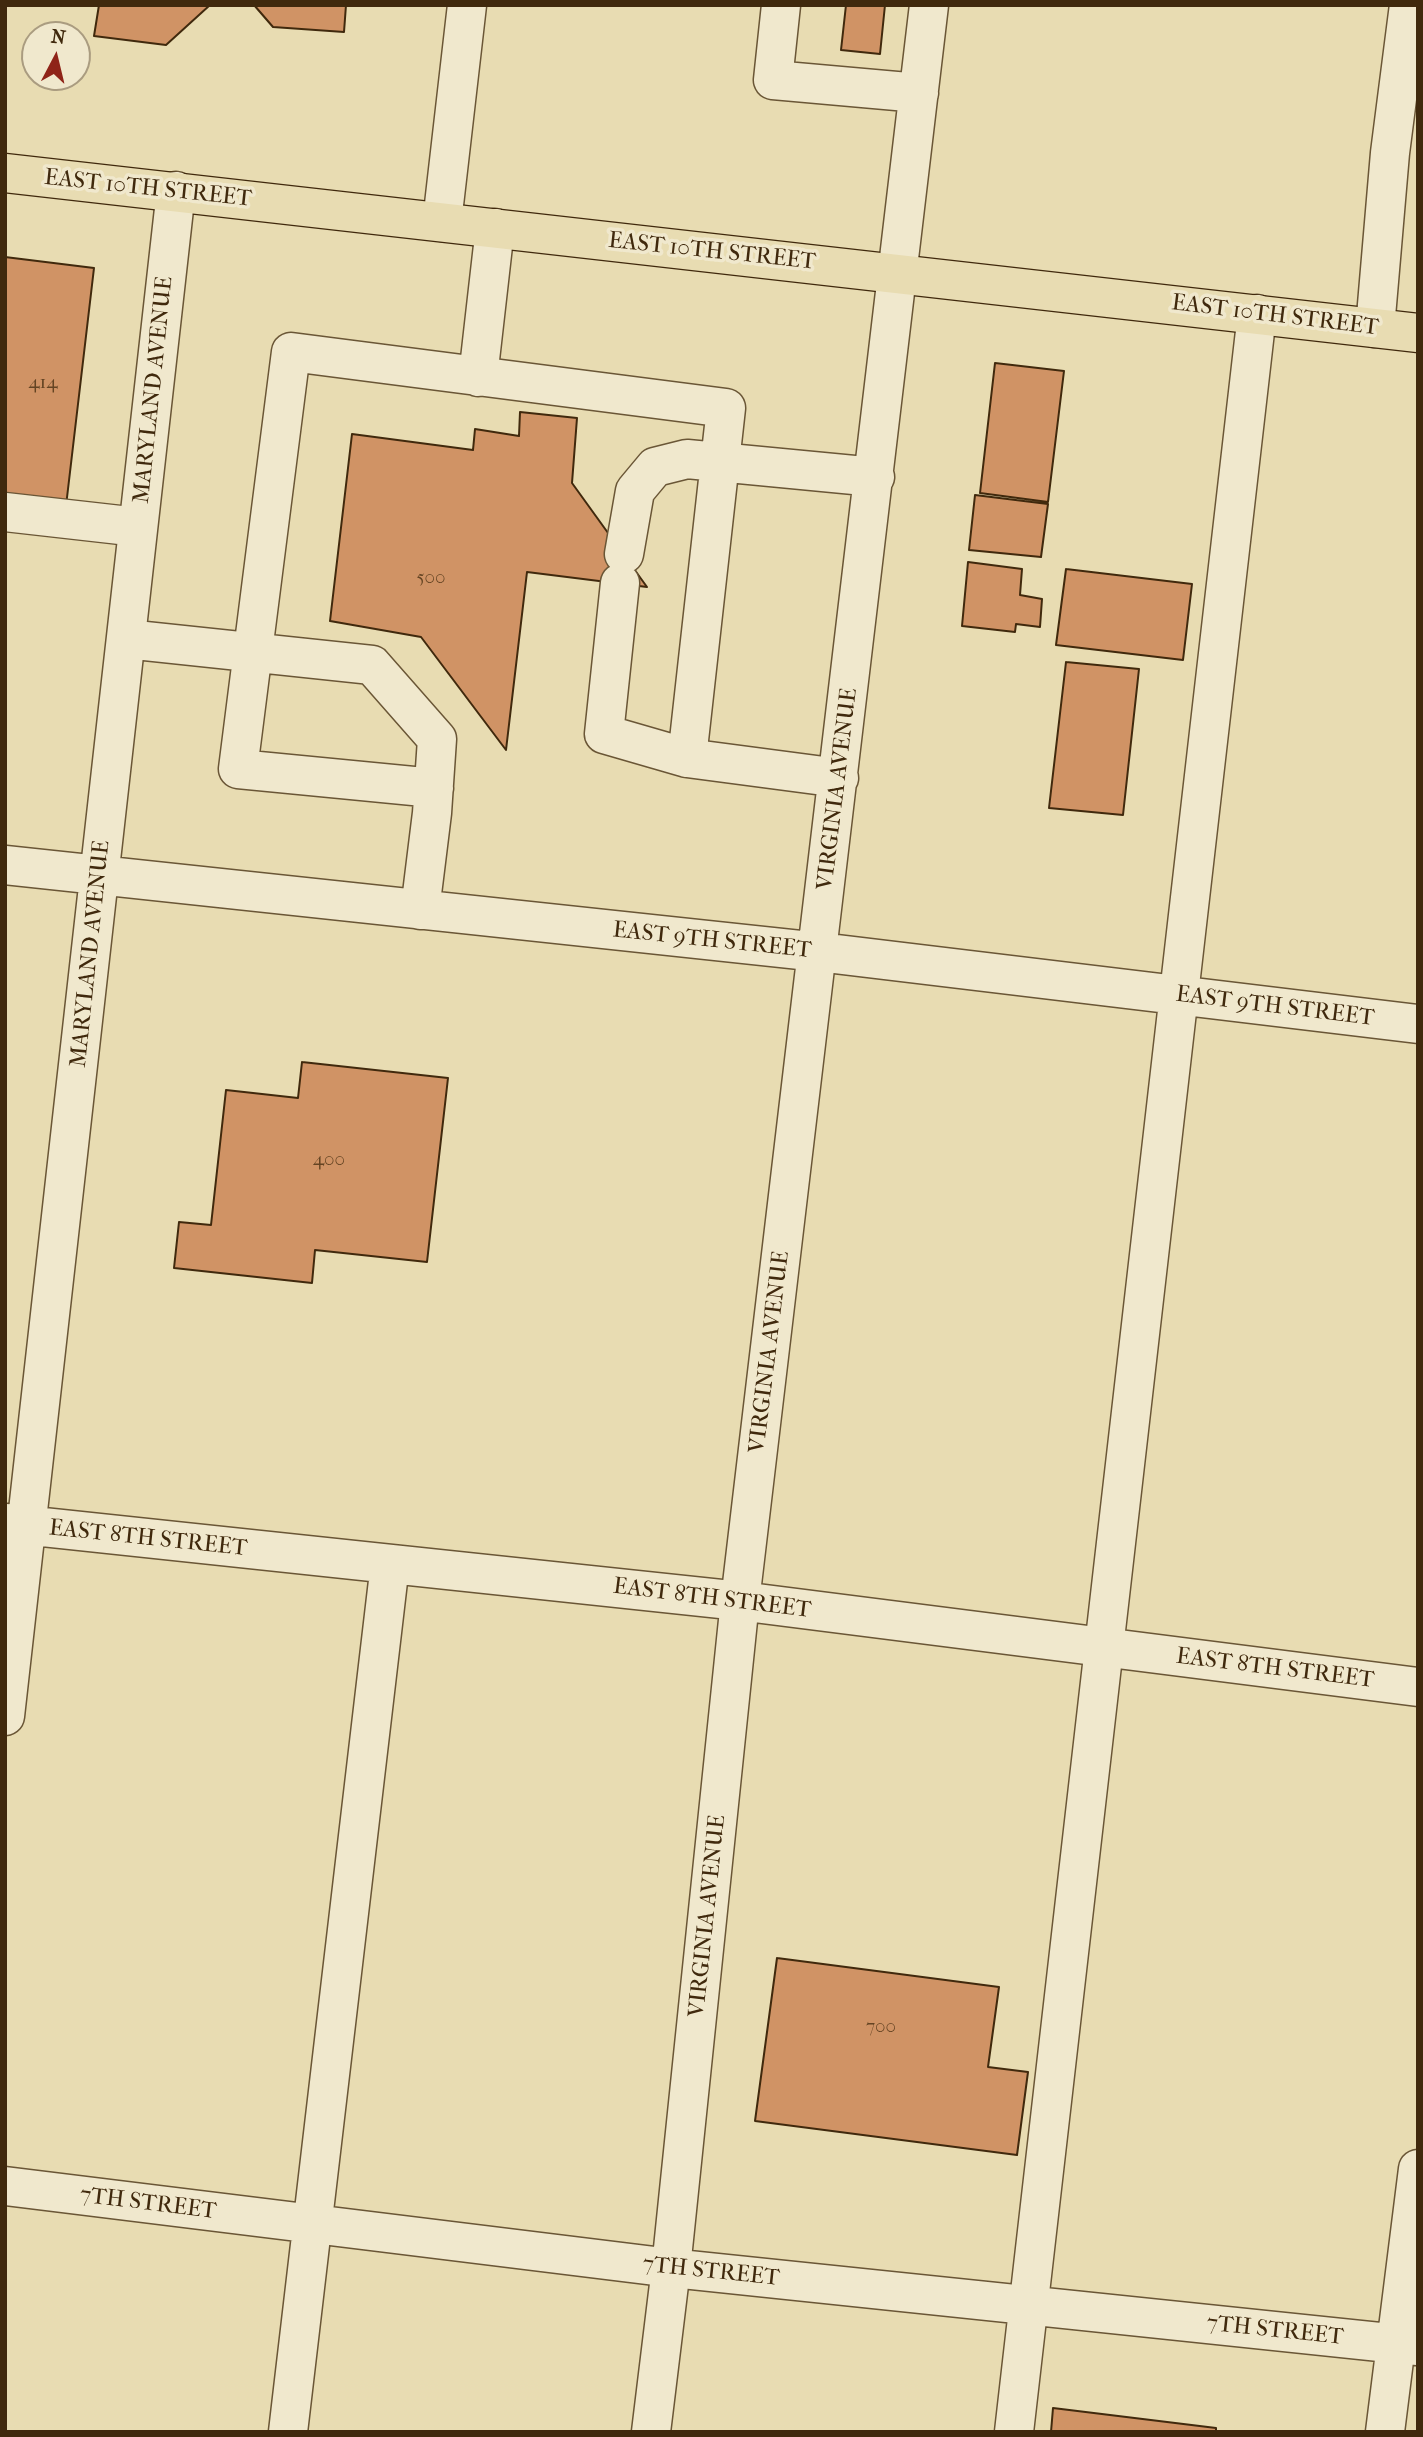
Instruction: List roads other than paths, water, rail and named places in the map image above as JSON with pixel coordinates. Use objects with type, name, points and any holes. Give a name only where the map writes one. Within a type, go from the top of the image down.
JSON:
[{"type":"main road","name":"EAST 10TH STREET","points":[[5,173],[1418,333]]},
{"type":"street","points":[[442,222],[467,5]]},
{"type":"street","points":[[781,5],[774,80],[919,93]]},
{"type":"street","name":"VIRGINIA AVENUE","points":[[651,2432],[671,2268],[740,1601],[929,5]]},
{"type":"street","points":[[1375,328],[1403,173],[1409,5]]},
{"type":"street","name":"MARYLAND AVENUE","points":[[5,1716],[17,1525],[99,876],[176,191]]},
{"type":"street","points":[[478,377],[495,228]]},
{"type":"street","points":[[1014,2432],[1181,996],[1257,314]]},
{"type":"street","points":[[433,788],[238,769],[291,352],[726,408],[687,758]]},
{"type":"street","points":[[839,778],[687,758],[604,734],[622,569],[635,491],[655,467],[687,459],[875,477]]},
{"type":"street","points":[[6,519],[138,527]]},
{"type":"street","points":[[126,639],[372,666],[437,738],[420,910]]},
{"type":"street","name":"EAST 9TH STREET","points":[[5,865],[818,952],[1418,1024]]},
{"type":"street","name":"EAST 8TH STREET","points":[[17,1525],[740,1601],[1418,1687]]},
{"type":"street","points":[[288,2432],[390,1564]]},
{"type":"street","points":[[1385,2432],[1407,2345],[1418,2169]]},
{"type":"street","name":"7TH STREET","points":[[5,2186],[671,2268],[1407,2345]]}]
